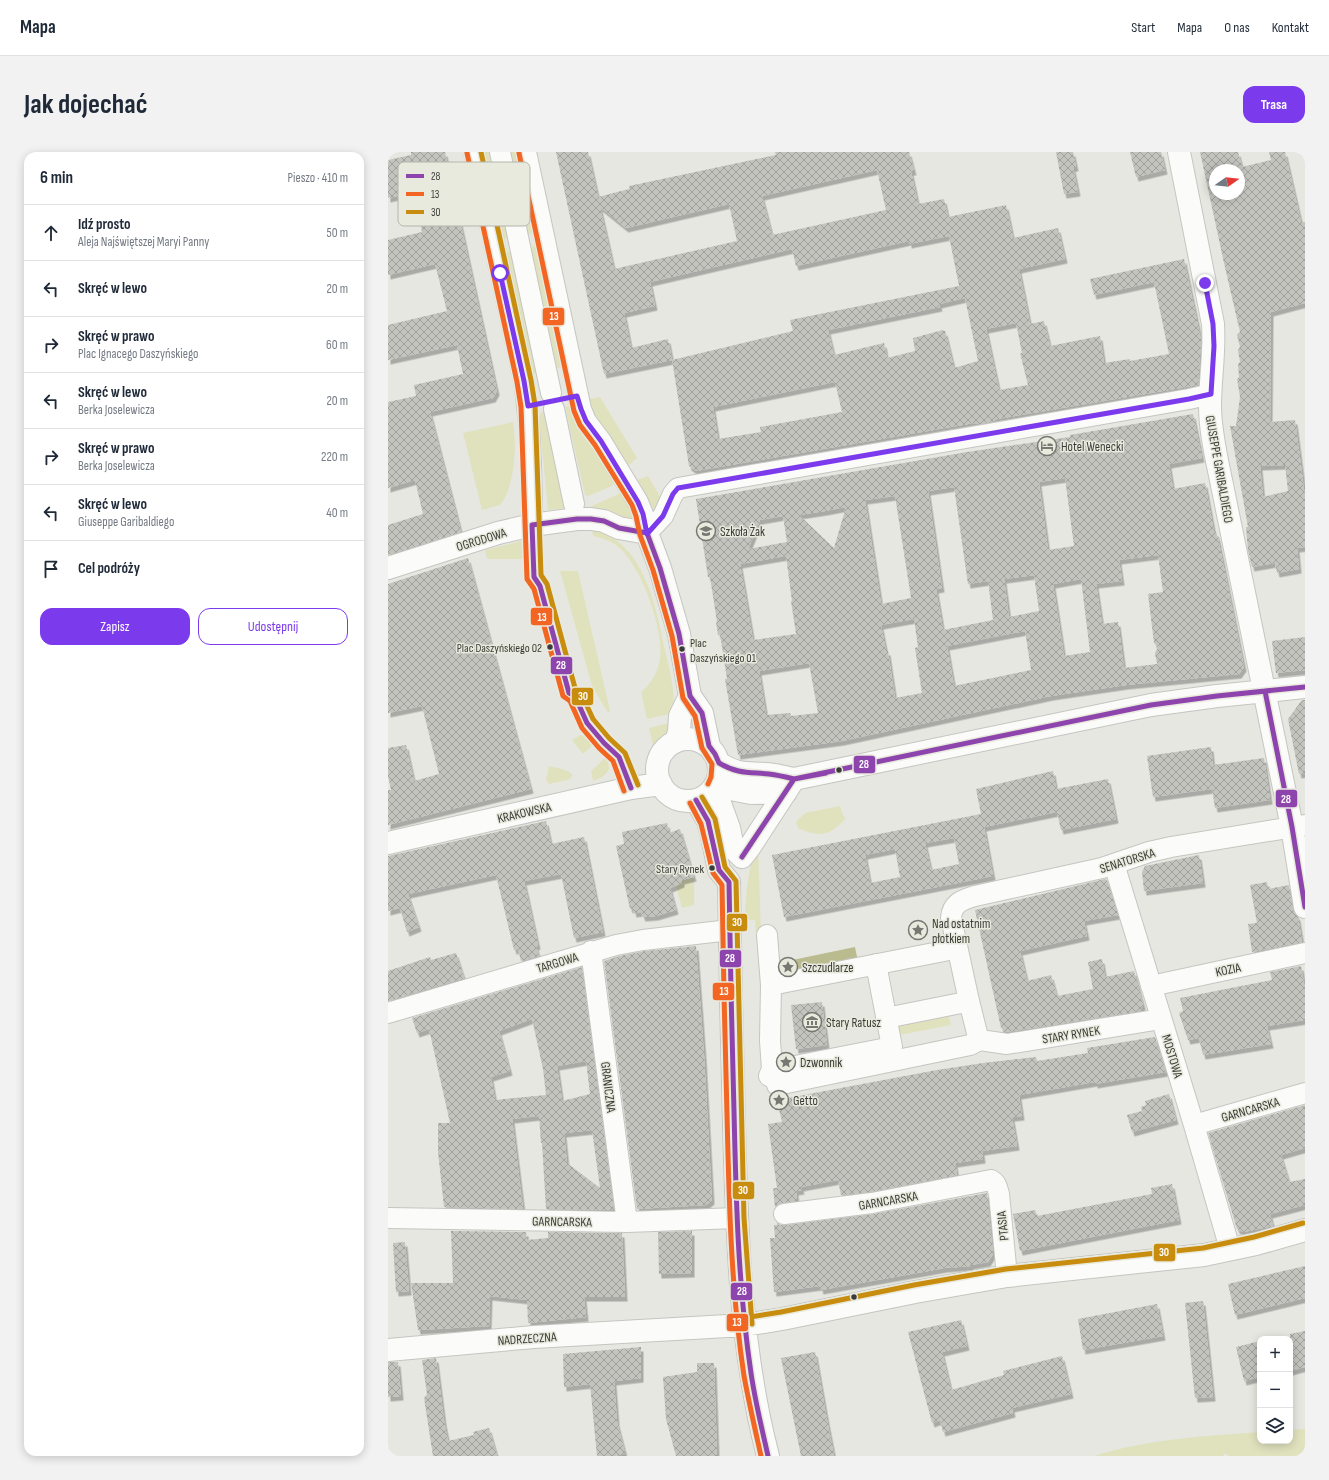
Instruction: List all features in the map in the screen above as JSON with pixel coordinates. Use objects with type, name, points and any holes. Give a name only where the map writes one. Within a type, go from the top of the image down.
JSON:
[{"type":"street","points":[[474,152],[476,162]]},
{"type":"street","points":[[500,152],[502,162]]},
{"type":"street","points":[[526,152],[528,162]]},
{"type":"street","name":"GIUSEPPE GARIBALDIEGO","points":[[1179,152],[1213,324],[1214,346],[1211,418],[1222,485],[1264,691],[1298,826],[1305,907]]},
{"type":"street","points":[[530,171],[581,409],[586,421],[601,441],[638,502],[643,514],[647,534],[660,568],[679,634],[690,696],[702,713],[714,755],[718,779],[714,787],[706,796],[696,800],[685,801],[675,798],[667,792],[661,784],[658,774],[658,764],[661,754],[676,741],[693,739],[702,742],[714,755],[727,768],[748,774],[774,774],[790,786]]},
{"type":"street","points":[[490,226],[524,381],[528,406],[532,524]]},
{"type":"street","points":[[516,226],[574,504]]},
{"type":"street","points":[[647,534],[663,516],[673,494],[678,488],[1211,394]]},
{"type":"street","points":[[528,406],[577,396]]},
{"type":"street","name":"OGRODOWA","points":[[388,568],[498,533],[532,524],[591,519],[604,521],[619,528],[647,534]]},
{"type":"street","points":[[714,787],[751,793],[790,786],[1151,704],[1305,687]]},
{"type":"street","points":[[676,741],[680,716],[690,696]]},
{"type":"street","name":"KRAKOWSKA","points":[[388,843],[631,788],[661,784]]},
{"type":"street","points":[[729,882],[740,871],[742,857],[790,786]]},
{"type":"street","points":[[714,787],[729,828],[733,848],[742,857]]},
{"type":"street","points":[[696,800],[708,821],[712,832],[719,870],[729,882],[737,1218],[740,1271],[745,1325],[753,1380],[768,1456]]},
{"type":"street","name":"SENATORSKA","points":[[980,1040],[972,1014],[952,918],[953,908],[966,898],[1102,868],[1149,852],[1171,847],[1298,826]]},
{"type":"street","name":"MOSTOWA","points":[[1114,864],[1194,1125],[1230,1249]]},
{"type":"street","name":"TARGOWA","points":[[388,1013],[591,951],[643,940],[730,930]]},
{"type":"street","points":[[767,935],[771,984],[770,1041],[773,1077]]},
{"type":"street","points":[[771,984],[949,950]]},
{"type":"street","name":"GRANICZNA","points":[[591,951],[626,1222]]},
{"type":"street","name":"KOZIA","points":[[1151,986],[1305,953]]},
{"type":"street","points":[[773,1077],[785,1068],[892,1047],[876,964]]},
{"type":"street","points":[[886,1018],[961,1003]]},
{"type":"street","name":"STARY RYNEK","points":[[773,1077],[970,1045],[980,1040],[1007,1044],[1161,1019]]},
{"type":"street","name":"GARNCARSKA","points":[[1194,1125],[1305,1093]]},
{"type":"street","name":"GARNCARSKA","points":[[784,1214],[872,1203],[991,1180]]},
{"type":"street","name":"PTASIA","points":[[991,1180],[994,1182],[999,1194],[1007,1276]]},
{"type":"street","name":"GARNCARSKA","points":[[388,1218],[626,1222],[737,1218]]},
{"type":"street","name":"NADRZECZNA","points":[[388,1350],[534,1337],[745,1325],[782,1320],[915,1292],[1007,1276],[1204,1255],[1256,1244],[1305,1230]]},
{"type":"shaded area","points":[[480,152],[490,152],[492,162],[482,162]]},
{"type":"shaded area","points":[[511,152],[521,152],[523,162],[513,162]]},
{"type":"shaded area","points":[[530,194],[538,232],[528,234],[526,226],[530,226]]},
{"type":"shaded area","points":[[496,226],[505,226],[508,238],[499,240]]},
{"type":"shaded area","points":[[541,244],[567,366],[557,368],[531,247]]},
{"type":"shaded area","points":[[511,251],[537,373],[528,375],[502,253]]},
{"type":"shaded area","points":[[600,397],[637,458],[628,466],[610,436],[594,421],[589,399]]},
{"type":"shaded area","points":[[571,406],[585,434],[614,482],[612,486],[588,496],[585,495],[565,407]]},
{"type":"shaded area","points":[[545,411],[566,508],[548,510],[539,418],[541,413]]},
{"type":"shaded area","points":[[513,422],[515,453],[509,488],[500,505],[482,510],[463,433]]},
{"type":"shaded area","points":[[648,476],[663,502],[656,513],[637,480]]},
{"type":"shaded area","points":[[621,493],[637,523],[607,512],[587,508]]},
{"type":"shaded area","points":[[592,530],[610,536],[624,547],[636,561],[645,578],[652,596],[669,666],[673,689],[674,713],[647,719],[641,692],[654,677],[660,658],[658,630],[654,614],[642,581],[634,566],[616,545],[605,539],[593,536]]},
{"type":"shaded area","points":[[525,540],[529,543],[529,559],[487,559],[485,550]]},
{"type":"shaded area","points":[[560,571],[578,571],[610,711],[608,713],[592,686]]},
{"type":"shaded area","points":[[673,722],[666,737],[661,742],[653,746],[649,728]]},
{"type":"shaded area","points":[[580,735],[587,737],[593,745],[584,753],[582,753],[572,740]]},
{"type":"shaded area","points":[[605,758],[609,766],[607,772],[601,778],[593,781],[591,771]]},
{"type":"shaded area","points":[[549,766],[566,770],[572,774],[572,777],[567,780],[549,784],[546,780]]},
{"type":"shaded area","points":[[840,806],[843,816],[846,818],[830,832],[819,834],[798,828],[796,822],[805,813]]},
{"type":"shaded area","points":[[758,845],[761,932],[756,933],[755,920],[745,920],[749,872]]},
{"type":"shaded area","points":[[694,877],[694,905],[682,908],[676,886],[682,883],[682,880]]},
{"type":"shaded area","points":[[855,947],[858,962],[781,977],[778,963]]},
{"type":"shaded area","points":[[948,1014],[951,1025],[894,1036],[892,1025]]},
{"type":"shaded area","points":[[1305,1429],[1305,1456],[1228,1456],[1227,1454],[1223,1454],[1224,1456],[1094,1456],[1114,1450],[1155,1442],[1257,1432],[1257,1444],[1293,1444],[1293,1430]]},
{"type":"building","points":[[411,152],[445,152],[447,162],[398,162],[398,196],[388,198],[388,160],[411,155]]},
{"type":"building","points":[[556,152],[588,152],[598,197],[629,189],[629,186],[776,155],[775,152],[909,152],[914,171],[911,171],[918,204],[944,199],[948,217],[1006,205],[1013,238],[1058,228],[1065,259],[1019,269],[1030,324],[1044,321],[1050,346],[1100,336],[1104,363],[1130,359],[1130,361],[1169,354],[1154,282],[1094,295],[1090,279],[1184,259],[1201,340],[1198,385],[997,419],[980,424],[974,423],[696,471],[689,466],[672,360],[604,374]],"holes":[[[877,170],[886,210],[772,235],[762,196]],[[729,204],[737,241],[614,269],[600,207],[626,228]],[[949,236],[959,286],[790,320],[793,331],[672,360],[668,339],[631,348],[624,313],[655,306],[650,282],[792,249],[796,266],[909,241],[909,244]],[[965,298],[978,361],[954,368],[945,331],[943,330],[913,338],[915,351],[887,358],[884,343],[834,355],[828,330],[940,307],[939,304]],[[1016,323],[1022,353],[1020,353],[1028,385],[999,390],[986,329]],[[835,382],[842,412],[760,427],[761,432],[718,439],[713,407]]]},
{"type":"building","points":[[1056,152],[1073,152],[1076,167],[1073,167],[1078,192],[1064,194]]},
{"type":"building","points":[[1130,152],[1161,152],[1165,170],[1136,177]]},
{"type":"building","points":[[1200,152],[1238,152],[1241,164],[1209,164],[1209,194]]},
{"type":"building","points":[[1269,152],[1285,152],[1301,222],[1305,222],[1305,303],[1271,312],[1270,422],[1295,420],[1305,497],[1305,547],[1297,548],[1299,569],[1277,573],[1275,563],[1252,567],[1248,551],[1246,527],[1248,527],[1230,426],[1236,426],[1240,397],[1237,379],[1239,377],[1238,364],[1240,362],[1238,350],[1240,347],[1237,335],[1240,332],[1210,200],[1245,200],[1245,166],[1271,160]],"holes":[[[1285,465],[1288,491],[1263,497],[1260,466]]]},
{"type":"building","points":[[421,226],[461,226],[497,391],[493,398],[430,412],[461,532],[388,555],[388,525],[423,514],[415,480],[388,488],[388,402],[416,396],[414,385],[463,374],[457,345],[388,360],[388,325],[447,311],[435,264],[388,275],[388,240],[422,232]]},
{"type":"building","points":[[1193,414],[1202,458],[1169,464],[1173,489],[1205,483],[1214,532],[1216,532],[1218,538],[1244,667],[1239,674],[1126,685],[1051,696],[842,741],[738,755],[725,679],[727,679],[720,634],[718,635],[710,577],[708,577],[696,499],[967,452],[1070,437],[1070,435]],"holes":[[[1065,478],[1074,546],[1048,550],[1039,482]],[[954,487],[968,584],[988,581],[993,620],[943,630],[936,589],[942,588],[928,491]],[[895,496],[911,598],[881,604],[865,500]],[[846,507],[834,548],[799,515]],[[783,516],[787,542],[748,549],[760,520]],[[1158,555],[1163,592],[1148,594],[1154,643],[1158,647],[1155,653],[1157,664],[1124,668],[1118,622],[1102,624],[1096,584],[1122,581],[1119,560]],[[786,556],[796,634],[753,640],[740,564]],[[1034,575],[1039,611],[1009,617],[1004,579]],[[1081,579],[1090,652],[1064,656],[1053,584]],[[914,619],[918,647],[915,648],[922,693],[895,698],[888,651],[886,651],[881,625]],[[1025,631],[1031,670],[954,686],[947,646]],[[809,663],[818,713],[791,716],[790,713],[766,715],[759,671]]]},
{"type":"building","points":[[468,558],[531,789],[388,825],[388,790],[391,790],[388,776],[388,748],[406,745],[414,781],[439,774],[422,706],[388,713],[388,584]]},
{"type":"building","points":[[1305,637],[1305,670],[1276,673],[1272,641]]},
{"type":"building","points":[[1302,700],[1305,700],[1305,773],[1299,774],[1288,719]]},
{"type":"building","points":[[1211,747],[1213,765],[1264,758],[1270,800],[1215,808],[1212,789],[1153,797],[1147,756]]},
{"type":"building","points":[[1053,771],[1056,789],[1108,779],[1116,819],[1061,830],[1057,812],[984,827],[993,876],[784,917],[772,855],[981,814],[976,789]],"holes":[[[954,838],[959,864],[931,870],[925,843]],[[895,849],[900,877],[870,883],[865,855]]]},
{"type":"building","points":[[546,821],[551,844],[584,837],[603,932],[574,938],[561,874],[524,881],[539,956],[521,961],[518,949],[514,950],[496,875],[408,894],[419,927],[407,932],[400,908],[388,911],[388,856]]},
{"type":"building","points":[[667,823],[669,833],[680,829],[694,877],[682,880],[682,883],[670,888],[676,910],[656,916],[643,917],[641,912],[634,913],[633,908],[630,909],[616,846],[624,844],[622,832]]},
{"type":"building","points":[[1199,855],[1203,883],[1144,891],[1142,872],[1145,866]]},
{"type":"building","points":[[1105,879],[1107,880],[1118,915],[1084,921],[1087,936],[1020,951],[1027,981],[1051,975],[1057,996],[1093,989],[1088,962],[1102,959],[1105,977],[1134,971],[1143,1005],[1140,1011],[1007,1032],[1001,1028],[975,910]]},
{"type":"building","points":[[1267,882],[1268,889],[1289,885],[1293,909],[1298,917],[1302,942],[1252,952],[1248,924],[1257,923],[1250,885]]},
{"type":"building","points":[[696,946],[712,1200],[706,1205],[637,1209],[604,961],[619,956],[645,951]]},
{"type":"building","points":[[456,953],[464,978],[388,1001],[388,971],[430,957],[431,960]]},
{"type":"building","points":[[1301,966],[1305,989],[1305,1020],[1267,1026],[1271,1044],[1203,1055],[1199,1038],[1188,1040],[1179,1013],[1183,1011],[1180,998],[1272,980],[1270,972]]},
{"type":"building","points":[[582,967],[614,1210],[546,1209],[539,1116],[512,1119],[523,1209],[444,1207],[438,1152],[438,1123],[450,1123],[429,1029],[417,1033],[412,1018]],"holes":[[[532,1019],[543,1069],[546,1095],[495,1100],[491,1077],[510,1071],[499,1031]],[[586,1061],[590,1094],[562,1101],[557,1066]],[[592,1130],[600,1188],[567,1163],[564,1133]]]},
{"type":"building","points":[[822,1002],[827,1045],[796,1049],[791,1005]]},
{"type":"building","points":[[1155,1037],[1166,1072],[1019,1095],[1022,1116],[1012,1117],[1017,1146],[982,1151],[983,1159],[955,1163],[957,1175],[870,1192],[841,1195],[838,1180],[801,1187],[802,1190],[796,1191],[797,1201],[782,1203],[775,1207],[773,1188],[777,1188],[768,1124],[782,1122],[777,1100],[937,1070],[983,1063],[1036,1057],[1037,1061],[1088,1053],[1087,1048]]},
{"type":"building","points":[[1169,1094],[1176,1120],[1132,1132],[1127,1115],[1142,1111],[1141,1107],[1146,1105],[1145,1101]]},
{"type":"building","points":[[1305,1105],[1305,1148],[1281,1155],[1289,1182],[1305,1179],[1305,1205],[1270,1214],[1273,1226],[1243,1232],[1237,1229],[1208,1133]]},
{"type":"building","points":[[1172,1184],[1179,1220],[1020,1251],[1013,1214],[1035,1210],[1037,1216],[1152,1194],[1151,1188]]},
{"type":"building","points":[[987,1193],[993,1254],[988,1262],[821,1290],[820,1286],[774,1292],[770,1238],[775,1238],[774,1225],[777,1225],[777,1222],[780,1225],[785,1225],[873,1214]]},
{"type":"building","points":[[451,1231],[526,1232],[527,1240],[548,1238],[548,1232],[622,1233],[625,1297],[584,1297],[586,1317],[528,1323],[527,1300],[490,1296],[489,1326],[418,1330],[411,1283],[453,1283]]},
{"type":"building","points":[[692,1231],[692,1273],[659,1274],[658,1232]]},
{"type":"building","points":[[405,1242],[409,1291],[396,1292],[393,1243]]},
{"type":"building","points":[[1305,1266],[1305,1298],[1235,1315],[1228,1284]]},
{"type":"building","points":[[1203,1301],[1213,1397],[1195,1398],[1185,1303]]},
{"type":"building","points":[[1157,1304],[1163,1336],[1083,1350],[1078,1319]]},
{"type":"building","points":[[961,1320],[967,1346],[942,1352],[951,1390],[1004,1375],[1003,1371],[1062,1356],[1071,1394],[1012,1408],[1013,1413],[943,1432],[940,1420],[932,1423],[908,1332]]},
{"type":"building","points":[[1305,1331],[1305,1367],[1293,1370],[1293,1336],[1290,1336],[1290,1334]]},
{"type":"building","points":[[1257,1342],[1257,1378],[1244,1381],[1236,1347]]},
{"type":"building","points":[[641,1347],[641,1378],[614,1381],[617,1422],[625,1453],[615,1456],[597,1456],[590,1384],[564,1387],[563,1354]]},
{"type":"building","points":[[815,1352],[834,1456],[801,1456],[781,1358]]},
{"type":"building","points":[[436,1358],[448,1441],[474,1435],[473,1432],[489,1428],[497,1456],[433,1456],[424,1398],[427,1394],[422,1360]]},
{"type":"building","points":[[388,1362],[398,1362],[401,1396],[388,1397]]},
{"type":"building","points":[[697,1363],[714,1363],[717,1456],[676,1456],[666,1419],[663,1377],[697,1372]]},
{"type":"transit line","name":"30","points":[[481,152],[483,162]]},
{"type":"transit line","name":"13","points":[[467,153],[469,162]]},
{"type":"transit line","name":"13","points":[[519,153],[521,162]]},
{"type":"transit line","name":"13","points":[[530,205],[574,411],[580,425],[595,445],[632,505],[636,516],[640,535],[653,570],[672,636],[683,698],[695,716],[702,748],[712,764],[711,777],[708,784]]},
{"type":"transit line","name":"13","points":[[483,226],[517,382],[521,407],[527,579],[534,589],[563,696],[570,701],[582,728],[599,748],[613,761],[624,791]]},
{"type":"transit line","name":"30","points":[[497,226],[531,380],[535,405],[541,575],[547,584],[575,688],[581,693],[593,719],[609,738],[625,753],[638,785]]},
{"type":"transit line","name":"28","points":[[532,525],[577,519],[591,519],[604,521],[619,528],[647,533]]},
{"type":"transit line","name":"28","points":[[532,525],[534,577],[540,586],[569,693],[575,696],[587,723],[604,743],[619,757],[631,788]]},
{"type":"transit line","name":"28","points":[[647,533],[660,568],[679,634],[690,696],[702,713],[709,746],[719,763]]},
{"type":"transit line","name":"28","points":[[719,763],[738,771],[772,774],[794,779],[1151,705],[1217,696],[1305,687]]},
{"type":"transit line","name":"28","points":[[1265,691],[1292,827],[1305,907]]},
{"type":"transit line","name":"28","points":[[742,857],[794,779],[826,773]]},
{"type":"transit line","name":"30","points":[[702,797],[715,819],[725,867],[736,881],[744,1218],[752,1324]]},
{"type":"transit line","name":"28","points":[[696,800],[708,821],[719,870],[729,882],[736,1177],[740,1275],[751,1373],[768,1456]]},
{"type":"transit line","name":"13","points":[[690,803],[701,824],[713,873],[722,885],[729,1180],[733,1278],[744,1376],[761,1456]]},
{"type":"transit line","name":"30","points":[[744,1318],[1006,1269],[1203,1248],[1254,1237],[1303,1223]]},
{"type":"place","name":"Hotel Wenecki","points":[[1047,446]]},
{"type":"place","name":"Szkoła Żak","points":[[706,531]]},
{"type":"place","name":"Plac Daszyńskiego 02","points":[[550,647]]},
{"type":"place","name":"Plac Daszyńskiego 01","points":[[682,649]]},
{"type":"place","name":"Stary Rynek","points":[[712,868]]},
{"type":"place","name":"Nad ostatnim płotkiem","points":[[918,930]]},
{"type":"place","name":"Szczudlarze","points":[[788,967]]},
{"type":"place","name":"Stary Ratusz","points":[[812,1022]]},
{"type":"place","name":"Dzwonnik","points":[[786,1062]]},
{"type":"place","name":"Getto","points":[[779,1100]]},
{"type":"route","points":[[500,273],[524,381],[528,406],[577,396],[586,421],[601,441],[638,502],[643,514],[647,534],[663,516],[673,494],[678,488],[897,451],[1211,394],[1214,346],[1213,324],[1205,283]]}]
